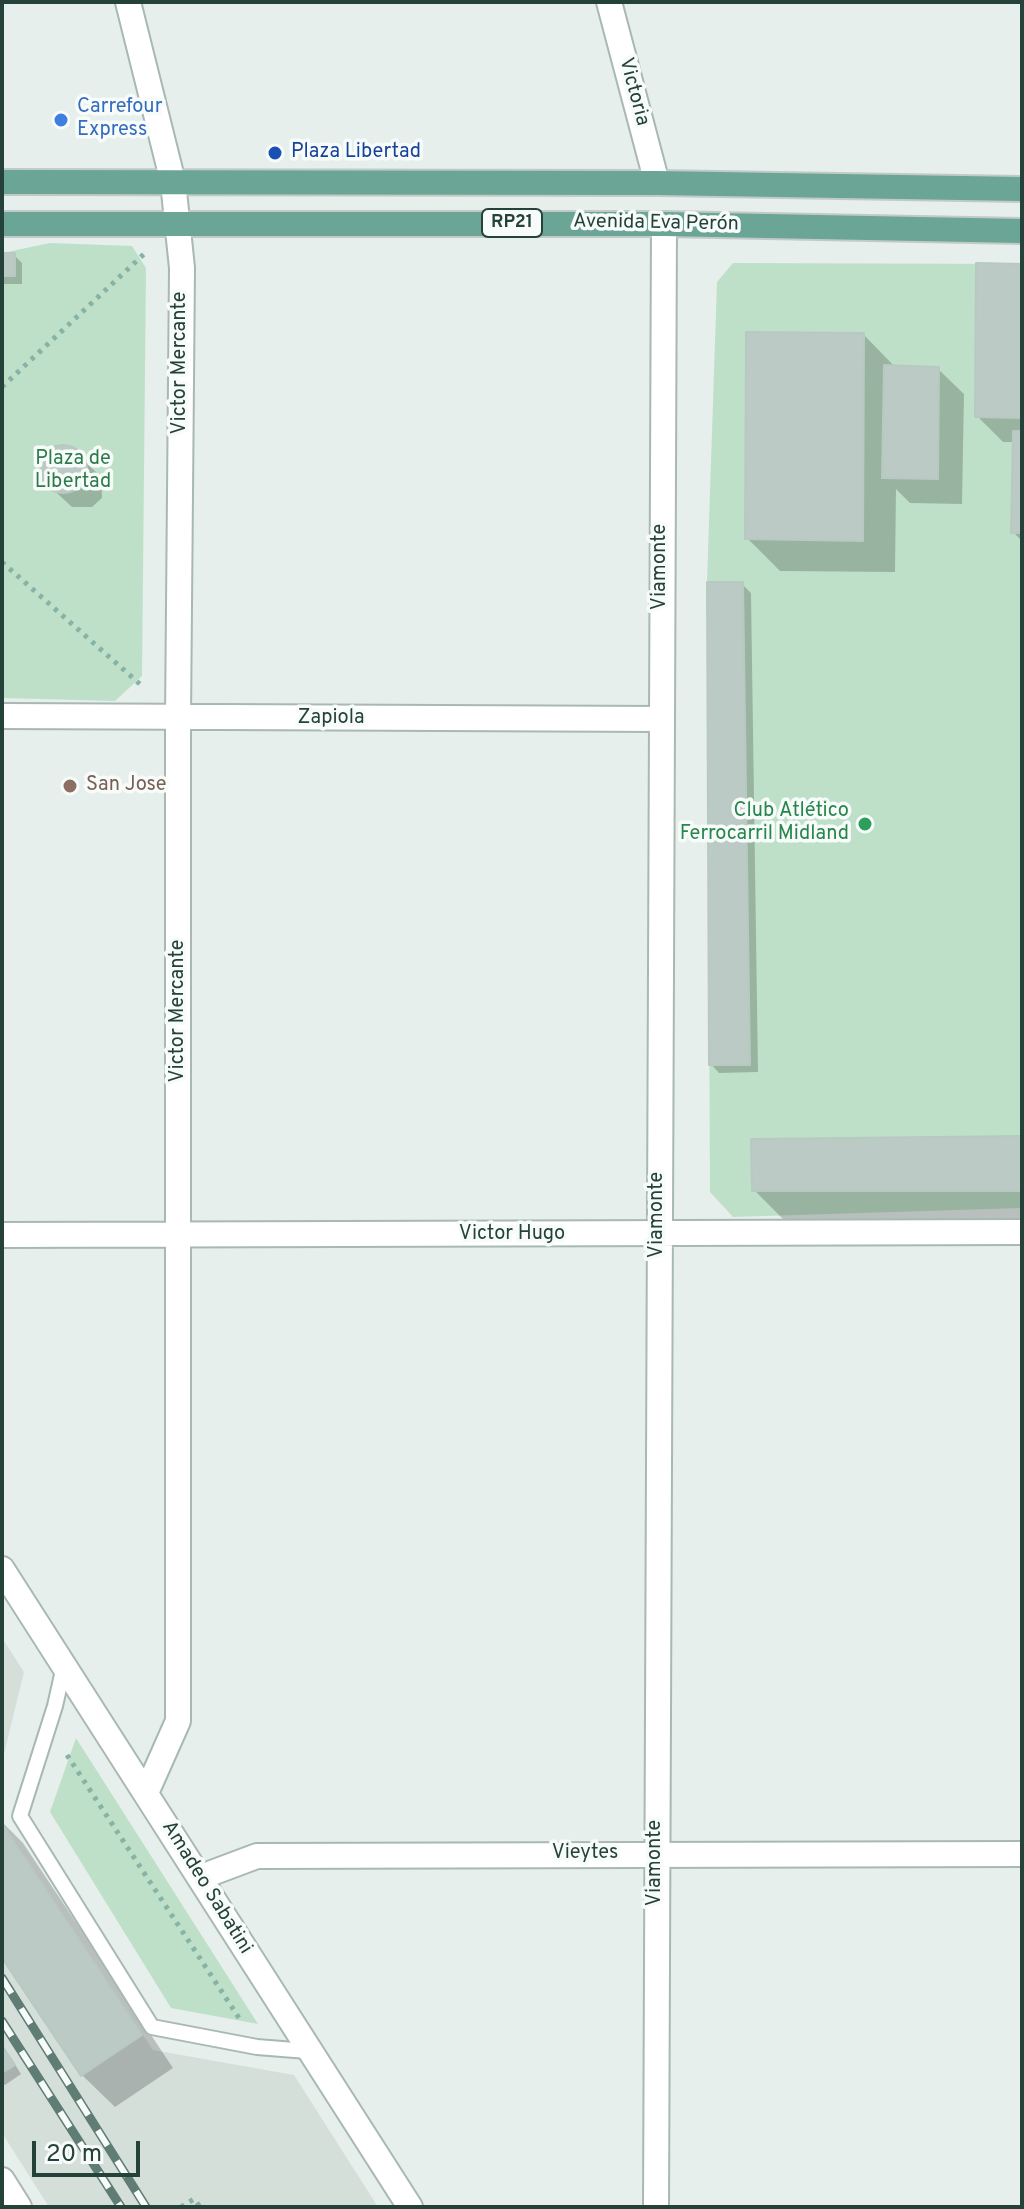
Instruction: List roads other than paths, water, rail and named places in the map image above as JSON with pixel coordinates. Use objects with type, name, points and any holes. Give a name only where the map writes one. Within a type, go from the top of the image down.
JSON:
[{"type":"main road","name":"Avenida Eva Perón","points":[[2,182],[657,183],[1022,189]]},
{"type":"main road","name":"Avenida Eva Perón","points":[[2,224],[664,224],[1022,231]]},
{"type":"street","name":"Victor Mercante","points":[[128,2],[173,182],[182,268],[178,719],[178,1721],[146,1793]]},
{"type":"street","name":"Victoria","points":[[609,2],[657,183]]},
{"type":"street","name":"Viamonte","points":[[656,2207],[664,224]]},
{"type":"street","name":"Zapiola","points":[[2,716],[660,719]]},
{"type":"street","name":"Victor Hugo","points":[[2,1235],[1022,1232]]},
{"type":"street","name":"Amadeo Sabatini","points":[[2,1569],[201,1877],[307,2051],[410,2207]]},
{"type":"street","name":"Vieytes","points":[[201,1877],[257,1856],[1022,1854]]},
{"type":"street","points":[[2,2180],[19,2207]]},
{"type":"lane","points":[[64,1665],[49,1727],[20,1816],[152,2027],[257,2047],[307,2051]]},
{"type":"railway","points":[[2,1978],[146,2207]]},
{"type":"railway","points":[[2,2021],[121,2207]]},
{"type":"place","name":"Carrefour Express","points":[[61,120]]},
{"type":"place","name":"Plaza Libertad","points":[[275,153]]},
{"type":"place","name":"San Jose","points":[[70,786]]},
{"type":"place","name":"Club Atlético Ferrocarril Midland","points":[[865,824]]},
{"type":"park label","name":"Plaza de Libertad","points":[[73,472]]}]
